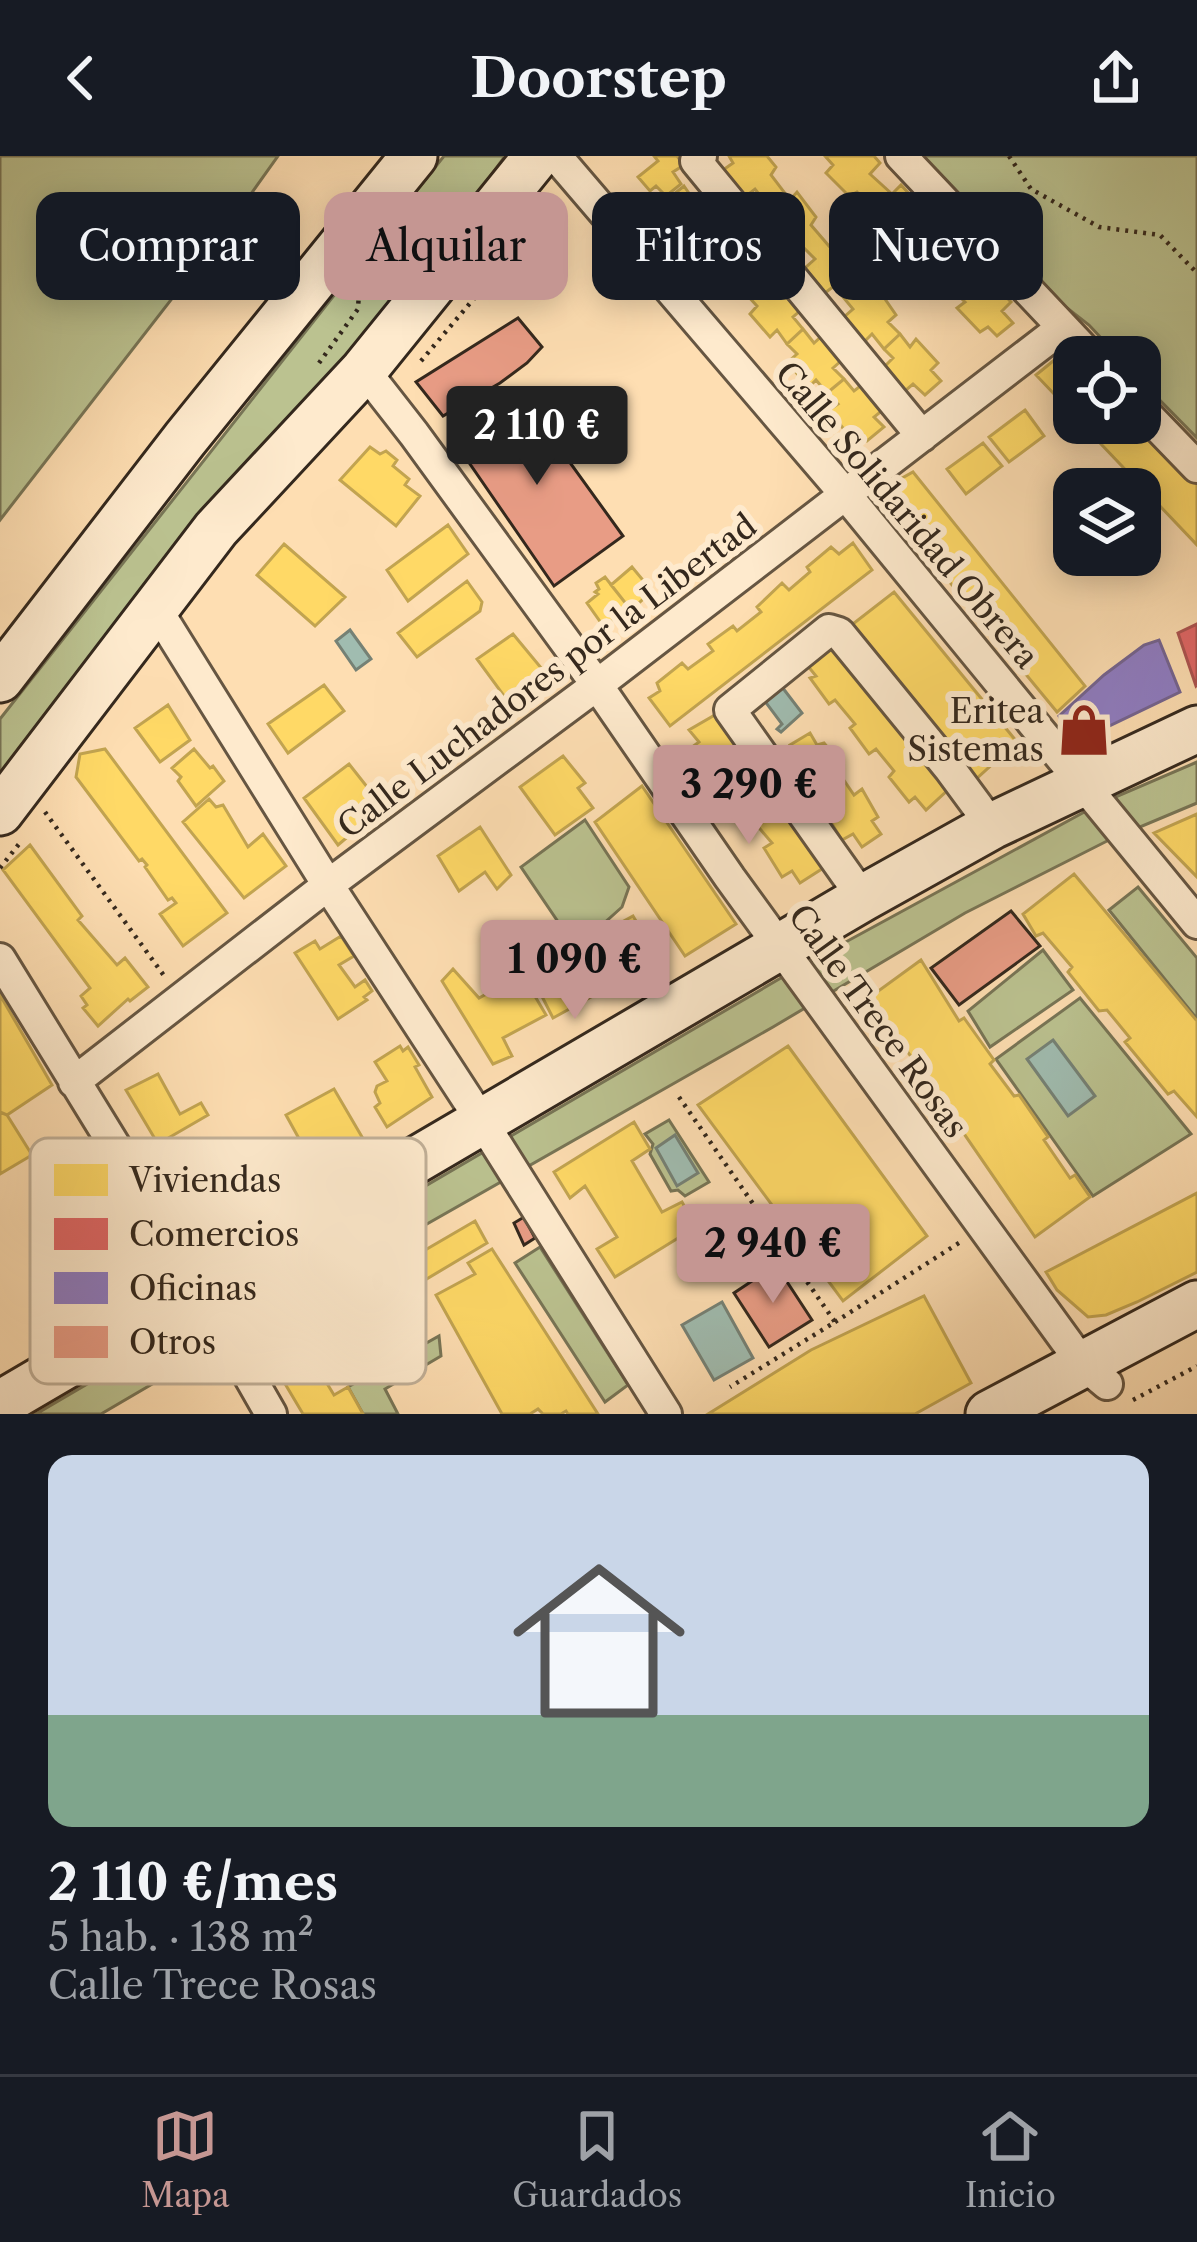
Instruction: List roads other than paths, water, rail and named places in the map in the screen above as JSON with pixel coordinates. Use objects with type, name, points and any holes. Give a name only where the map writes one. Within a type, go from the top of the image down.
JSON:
[{"type":"street","points":[[0,679],[185,439],[414,156]]},
{"type":"street","points":[[25,818],[155,607],[216,529],[333,405],[375,385],[537,156]]},
{"type":"street","name":"Calle Solidaridad Obrera","points":[[556,156],[846,495],[1197,923]]},
{"type":"street","points":[[701,156],[696,160],[922,436]]},
{"type":"street","points":[[901,156],[1070,336]]},
{"type":"street","name":"Calle Luchadores por la Libertad","points":[[74,1082],[1062,328]]},
{"type":"street","name":"Calle Trece Rosas","points":[[375,385],[597,686],[730,878],[1104,1384]]},
{"type":"street","points":[[1161,430],[1197,467]]},
{"type":"street","points":[[155,607],[666,1414]]},
{"type":"street","points":[[863,898],[730,710],[829,630],[839,633],[992,826]]},
{"type":"street","points":[[426,1156],[992,826],[1197,729]]},
{"type":"street","points":[[0,959],[108,1138]]},
{"type":"street","points":[[989,1414],[1104,1384],[1197,1304]]},
{"type":"street","points":[[1023,1414],[1104,1384],[1197,1338]]},
{"type":"street","points":[[0,1404],[34,1384]]},
{"type":"street","points":[[253,1384],[271,1414]]},
{"type":"place","name":"Eritea Sistemas","points":[[1084,730]]}]
